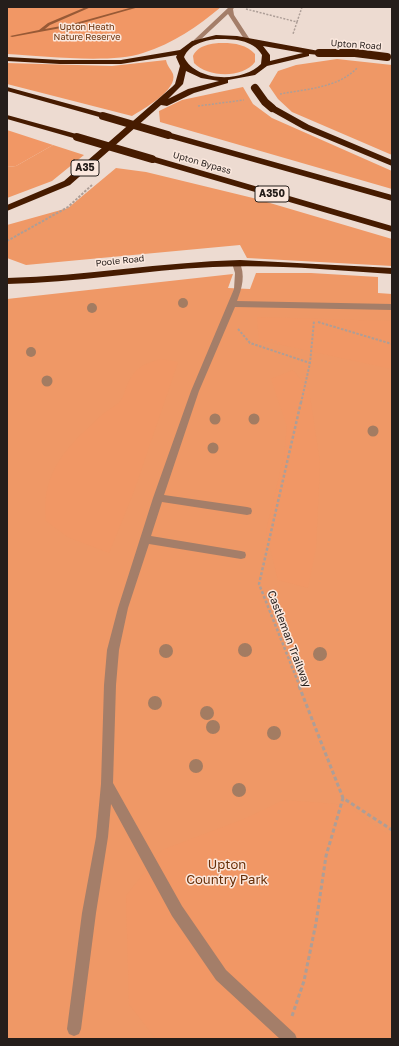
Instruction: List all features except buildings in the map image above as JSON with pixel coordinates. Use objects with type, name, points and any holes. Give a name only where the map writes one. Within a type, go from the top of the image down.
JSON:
[{"type":"highway","name":"Upton Road","points":[[196,41],[216,37],[233,38],[319,53]]},
{"type":"highway","points":[[7,59],[60,62],[121,62],[182,52],[196,41]]},
{"type":"highway","points":[[249,41],[265,52],[267,58],[265,64]]},
{"type":"highway","points":[[182,52],[180,57],[184,66],[192,72],[203,76],[230,79],[250,75],[255,88],[265,102],[272,108],[306,127],[392,163]]},
{"type":"highway","name":"Upton Road","points":[[250,75],[265,64],[288,57],[319,53],[356,53],[389,58]]},
{"type":"highway","name":"A35","points":[[7,208],[50,192],[67,183],[152,110],[179,84],[184,66]]},
{"type":"highway","name":"A35","points":[[152,110],[191,91],[230,79]]},
{"type":"highway","name":"Upton Bypass","points":[[7,89],[392,198]]},
{"type":"highway","name":"Upton Bypass","points":[[7,116],[392,229]]},
{"type":"highway","name":"Poole Road","points":[[7,281],[52,280],[188,265],[236,263],[392,271]]},
{"type":"street","points":[[232,8],[231,15],[249,41]]},
{"type":"street","points":[[196,41],[232,8]]},
{"type":"street","points":[[74,1029],[89,913],[102,837],[107,784],[110,685],[113,650],[123,608],[158,498],[195,392],[226,321],[238,289],[239,273],[236,263]]},
{"type":"street","points":[[232,304],[392,307]]},
{"type":"street","points":[[158,498],[247,511]]},
{"type":"street","points":[[145,539],[240,555]]},
{"type":"street","points":[[107,784],[177,911],[216,968],[287,1037]]},
{"type":"path","points":[[292,37],[302,7]]},
{"type":"path","points":[[244,9],[297,22]]},
{"type":"path","points":[[277,94],[333,82],[356,70],[358,65]]},
{"type":"path","name":"Castleman Trailway","points":[[316,306],[310,363],[259,584],[343,798]]},
{"type":"path","points":[[226,321],[237,328],[250,343],[310,363]]},
{"type":"path","points":[[314,321],[392,344]]},
{"type":"path","points":[[287,1037],[304,981],[316,923],[326,856],[343,798],[392,830]]},
{"type":"green space","name":"Upton Heath Nature Reserve","points":[[7,7],[221,7],[185,34],[154,49],[129,56],[95,59],[7,54]]},
{"type":"green space","points":[[214,43],[236,44],[248,48],[255,54],[255,62],[242,71],[224,74],[207,71],[194,63],[193,56],[198,49]]},
{"type":"green space","points":[[337,59],[392,65],[392,155],[292,112],[278,99],[269,86],[278,71],[296,65]]},
{"type":"green space","points":[[166,60],[173,74],[173,80],[170,86],[151,104],[132,116],[7,84],[7,63],[112,66]]},
{"type":"green space","points":[[243,87],[253,104],[272,118],[392,171],[392,189],[160,122],[159,111],[182,100]]},
{"type":"green space","points":[[7,130],[53,145],[16,166],[7,167]]},
{"type":"green space","points":[[53,145],[84,155],[52,181],[7,198],[7,167],[16,166]]},
{"type":"green space","points":[[116,168],[146,172],[253,198],[392,239],[392,266],[247,258],[240,245],[26,265],[7,258],[7,225],[68,208]]},
{"type":"green space","name":"Upton Country Park","points":[[256,273],[311,273],[378,277],[378,293],[392,294],[392,1039],[7,1039],[7,299],[233,274],[228,288],[250,289]]},
{"type":"green space","points":[[257,317],[392,321],[392,369],[259,340]]},
{"type":"green space","points":[[161,359],[178,362],[134,491],[109,553],[68,537],[46,521],[48,488],[52,474],[68,449],[102,415],[119,402],[136,371],[144,365]]},
{"type":"green space","points":[[293,370],[309,390],[320,463],[316,548],[308,588],[278,580],[266,531],[284,456],[287,427],[271,379]]},
{"type":"green space","points":[[284,800],[349,805],[367,821],[392,836],[392,1039],[156,1039],[129,1004],[126,896],[162,850],[244,819]]},
{"type":"waterway","points":[[41,30],[49,24],[89,7]]},
{"type":"waterway","points":[[12,36],[72,25],[137,7]]}]
